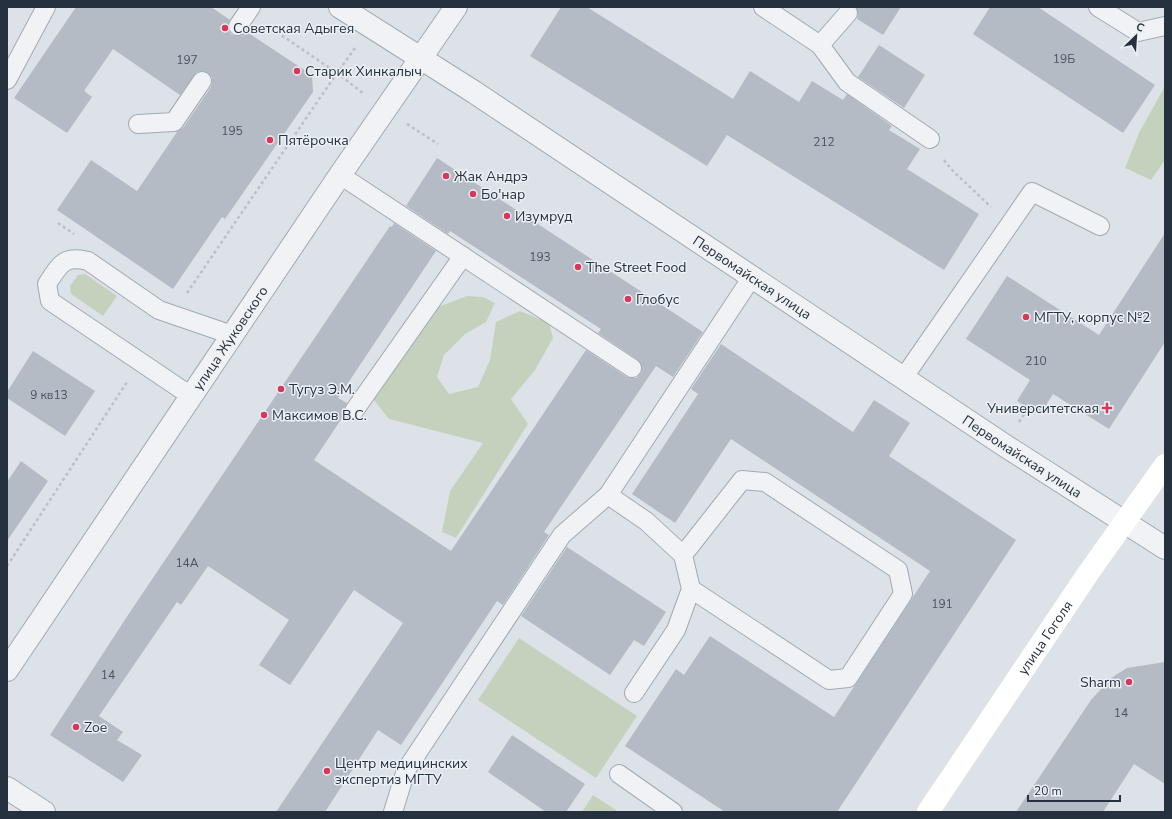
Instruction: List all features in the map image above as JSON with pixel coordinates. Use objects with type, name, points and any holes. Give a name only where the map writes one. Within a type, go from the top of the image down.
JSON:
[{"type":"main road","name":"улица Гоголя","points":[[928,812],[1124,522],[1165,465]]},
{"type":"street","name":"Первомайская улица","points":[[340,7],[474,92],[1004,445],[1165,548]]},
{"type":"street","name":"улица Жуковского","points":[[7,670],[340,175],[456,7]]},
{"type":"street","points":[[7,788],[44,812]]},
{"type":"lane","points":[[7,80],[46,7]]},
{"type":"lane","points":[[763,7],[820,45],[847,82],[930,139]]},
{"type":"lane","points":[[1098,7],[1138,32],[1165,26]]},
{"type":"lane","points":[[820,45],[848,13]]},
{"type":"lane","points":[[138,124],[174,122],[202,80]]},
{"type":"lane","points":[[340,175],[632,368]]},
{"type":"lane","points":[[904,377],[1032,192],[1100,226]]},
{"type":"lane","points":[[354,411],[463,256]]},
{"type":"lane","points":[[191,396],[50,301],[47,284],[62,263],[75,258],[88,261],[159,310],[232,335]]},
{"type":"lane","points":[[393,812],[406,770],[562,535],[608,495],[752,277]]},
{"type":"lane","points":[[683,555],[742,480],[765,482],[898,570],[903,594],[848,678],[829,680],[691,589]]},
{"type":"lane","points":[[608,495],[646,521],[683,555],[691,589],[676,630],[634,693]]},
{"type":"lane","points":[[619,774],[673,812]]},
{"type":"path","points":[[172,315],[337,73],[245,15]]},
{"type":"path","points":[[930,139],[951,169],[992,208],[988,214]]},
{"type":"path","points":[[7,566],[140,362]]},
{"type":"green space","points":[[1165,86],[1165,160],[1151,180],[1125,168],[1139,133]]},
{"type":"green space","points":[[85,274],[117,296],[103,316],[71,294],[70,286],[78,275]]},
{"type":"green space","points":[[467,296],[483,297],[495,303],[486,322],[465,334],[444,355],[437,377],[449,394],[478,387],[490,360],[496,322],[520,311],[549,323],[553,338],[535,370],[511,399],[528,424],[456,538],[442,532],[450,491],[483,443],[389,419],[362,385],[412,317]]},
{"type":"green space","points":[[519,638],[637,716],[596,778],[478,700]]},
{"type":"green space","points":[[593,795],[619,812],[582,812]]},
{"type":"building","points":[[76,7],[211,7],[230,20],[228,30],[232,35],[242,36],[247,32],[312,75],[313,92],[225,219],[222,217],[173,289],[57,210],[91,160],[137,191],[177,132],[183,128],[211,87],[212,77],[203,71],[197,72],[180,95],[113,49],[84,91],[92,97],[67,133],[14,98]]},
{"type":"building","points":[[561,7],[587,7],[733,99],[750,71],[799,102],[812,81],[843,100],[847,94],[892,126],[889,130],[920,149],[907,169],[979,214],[944,270],[727,135],[707,166],[530,56]]},
{"type":"building","points":[[856,7],[901,7],[883,35],[857,19],[858,15]]},
{"type":"building","points":[[990,7],[1038,7],[1155,85],[1123,133],[973,34]]},
{"type":"building","points":[[879,45],[925,75],[904,108],[858,77]]},
{"type":"building","points":[[437,158],[703,332],[673,377],[656,366],[544,532],[549,535],[503,605],[497,601],[401,745],[378,730],[325,812],[276,812],[403,623],[354,590],[290,685],[259,665],[289,620],[208,566],[181,605],[177,602],[99,716],[123,732],[117,740],[142,755],[123,782],[50,735],[128,615],[390,226],[392,227],[394,223],[436,251],[338,398],[347,403],[344,410],[344,415],[314,460],[451,551],[586,350],[627,377],[636,378],[641,373],[642,368],[638,360],[598,333],[601,329],[450,231],[448,234],[406,206]]},
{"type":"building","name":"МГТУ, корпус №2","points":[[1165,233],[1165,342],[1109,429],[1053,394],[1040,415],[1028,408],[1017,401],[1030,380],[966,339],[1007,276],[1099,335]]},
{"type":"building","points":[[721,344],[853,432],[874,400],[910,423],[889,456],[1016,540],[837,812],[725,812],[625,746],[676,669],[684,675],[710,636],[834,717],[930,571],[731,439],[675,523],[632,494],[698,394],[691,389]]},
{"type":"building","points":[[33,351],[95,391],[65,436],[7,398],[7,392]]},
{"type":"building","points":[[21,461],[48,481],[7,541],[7,482]]},
{"type":"building","points":[[567,547],[666,612],[644,646],[634,640],[610,675],[521,616]]},
{"type":"building","points":[[1165,662],[1165,784],[1134,764],[1103,812],[1016,812],[1091,700],[1111,678],[1127,668]]},
{"type":"building","points":[[512,735],[585,784],[566,812],[546,812],[488,772]]},
{"type":"place","name":"Советская Адыгея","points":[[225,28]]},
{"type":"place","name":"Старик Хинкалыч","points":[[297,71]]},
{"type":"place","name":"Пятёрочка","points":[[270,140]]},
{"type":"place","name":"Жак Андрэ","points":[[446,176]]},
{"type":"place","name":"Бо'нар","points":[[473,194]]},
{"type":"place","name":"Изумруд","points":[[507,216]]},
{"type":"place","name":"The Street Food","points":[[578,267]]},
{"type":"place","name":"Глобус","points":[[628,299]]},
{"type":"place","name":"МГТУ, корпус №2","points":[[1026,317]]},
{"type":"place","name":"Тугуз Э.М.","points":[[281,389]]},
{"type":"place","name":"Университетская","points":[[1107,408]]},
{"type":"place","name":"Максимов В.С.","points":[[264,415]]},
{"type":"place","name":"Sharm","points":[[1129,682]]},
{"type":"place","name":"Zoe","points":[[76,727]]},
{"type":"place","name":"Центр медицинских экспертиз МГТУ","points":[[327,771]]}]
